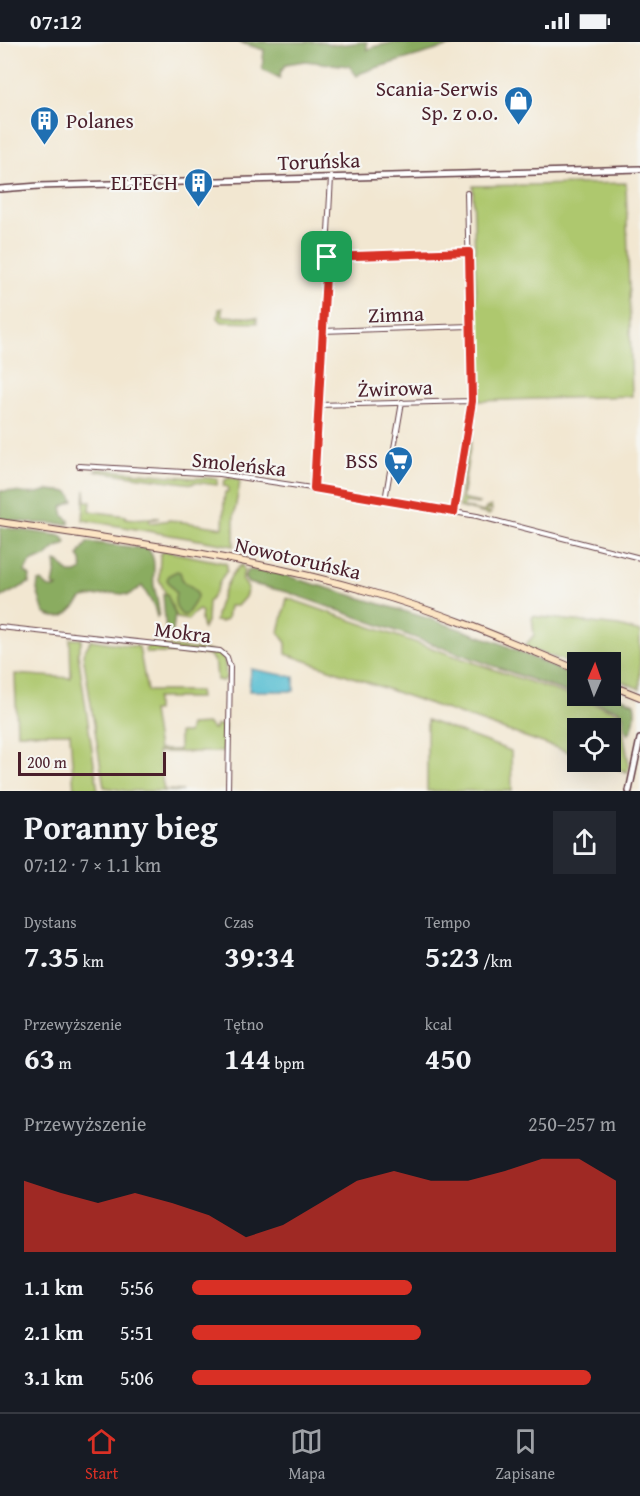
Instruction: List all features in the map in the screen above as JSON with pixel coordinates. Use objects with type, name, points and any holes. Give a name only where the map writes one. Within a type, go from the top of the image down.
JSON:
[{"type":"main road","name":"Nowotoruńska","points":[[0,522],[224,558],[309,576],[379,594],[450,617],[567,665]]},
{"type":"main road","points":[[621,689],[640,697]]},
{"type":"street","name":"Toruńska","points":[[0,189],[640,169]]},
{"type":"street","points":[[314,488],[331,177]]},
{"type":"street","points":[[454,512],[472,401],[467,193]]},
{"type":"street","points":[[327,257],[469,252]]},
{"type":"street","name":"Zimna","points":[[322,331],[470,326]]},
{"type":"street","name":"Żwirowa","points":[[318,405],[472,401]]},
{"type":"street","points":[[385,500],[402,402]]},
{"type":"street","name":"Smoleńska","points":[[79,466],[219,474],[314,488],[454,512],[640,558]]},
{"type":"street","name":"Mokra","points":[[0,627],[211,649],[223,653],[230,667],[228,791]]},
{"type":"street","points":[[628,791],[640,739]]},
{"type":"green space","points":[[238,42],[324,42],[339,45],[367,42],[367,50],[393,42],[464,42],[375,68],[357,76],[349,66],[305,61],[286,64],[281,71],[280,78],[262,69],[264,50]]},
{"type":"green space","points":[[626,183],[632,396],[479,401],[473,186]]},
{"type":"green space","points":[[222,308],[222,316],[257,318],[257,323],[222,322],[218,318],[219,309]]},
{"type":"green space","points":[[474,422],[462,499],[479,503],[464,502],[463,507],[484,512],[486,508],[491,506],[492,510],[487,509],[487,512],[491,513],[489,515],[459,507],[471,423]]},
{"type":"green space","points":[[98,469],[218,479],[217,485],[194,482],[193,484],[95,471]]},
{"type":"green space","points":[[230,477],[240,482],[234,516],[234,546],[83,520],[85,490],[86,501],[91,501],[90,511],[126,516],[130,519],[159,518],[149,520],[150,523],[170,520],[223,528],[224,496],[225,492],[228,492],[228,487],[223,486],[225,480]]},
{"type":"green space","points":[[48,490],[69,492],[74,501],[62,507],[69,524],[0,519],[0,491],[28,494]]},
{"type":"green space","points":[[0,527],[62,536],[66,542],[46,557],[36,559],[29,565],[25,572],[30,576],[29,583],[0,598]]},
{"type":"green space","points":[[87,542],[148,549],[154,562],[154,586],[159,610],[157,617],[154,606],[142,586],[129,595],[114,593],[83,598],[62,617],[44,613],[37,590],[38,582],[42,581],[50,588],[57,587],[53,585],[55,561],[59,562],[69,573],[82,570],[78,556]]},
{"type":"green space","points":[[165,551],[227,565],[227,571],[208,602],[207,622],[203,629],[202,612],[199,610],[188,620],[177,618],[175,614],[159,579],[160,554]]},
{"type":"green space","points":[[242,565],[244,570],[242,579],[248,588],[245,597],[237,606],[229,606],[227,619],[221,622],[215,621],[228,582]]},
{"type":"green space","points":[[248,570],[274,572],[430,619],[500,643],[567,673],[567,692],[287,592],[248,583],[244,577]]},
{"type":"green space","points":[[180,572],[183,582],[195,589],[197,593],[196,601],[186,615],[182,615],[176,608],[176,593],[167,580],[169,575]]},
{"type":"green space","points":[[163,594],[167,594],[175,614],[173,631],[166,633]]},
{"type":"green space","points":[[287,598],[567,695],[567,706],[600,706],[620,713],[621,718],[567,718],[567,752],[286,654],[286,643],[279,632]]},
{"type":"green space","points":[[532,616],[619,626],[640,632],[640,689],[621,681],[621,652],[567,652],[567,662],[524,647],[534,635]]},
{"type":"green space","points":[[70,639],[82,639],[78,653],[98,791],[74,791],[70,733],[17,733],[15,674],[71,678]]},
{"type":"green space","points":[[91,640],[139,647],[147,691],[199,691],[200,698],[156,698],[156,711],[152,711],[158,750],[179,750],[179,733],[188,733],[190,725],[208,724],[215,729],[216,725],[225,725],[224,752],[157,752],[164,790],[183,791],[127,791],[104,787],[83,654]]},
{"type":"green space","points":[[150,645],[212,651],[220,654],[225,661],[226,678],[223,681],[217,680],[216,666],[210,655],[146,653],[145,649]]},
{"type":"green space","points":[[621,697],[634,703],[634,724],[628,735],[620,711],[605,706],[621,706]]},
{"type":"green space","points":[[621,719],[629,765],[627,772],[621,770]]},
{"type":"green space","points":[[427,720],[511,751],[512,791],[427,791]]},
{"type":"water","points":[[251,669],[294,677],[294,691],[249,691]]},
{"type":"place","name":"Scania-Serwis Sp. z o.o.","points":[[519,126]]},
{"type":"place","name":"Polanes","points":[[45,146]]},
{"type":"place","name":"ELTECH","points":[[199,208]]},
{"type":"place","name":"BSS","points":[[399,486]]},
{"type":"route","points":[[469,252],[472,401],[454,512],[314,488],[327,257],[469,252]]}]
